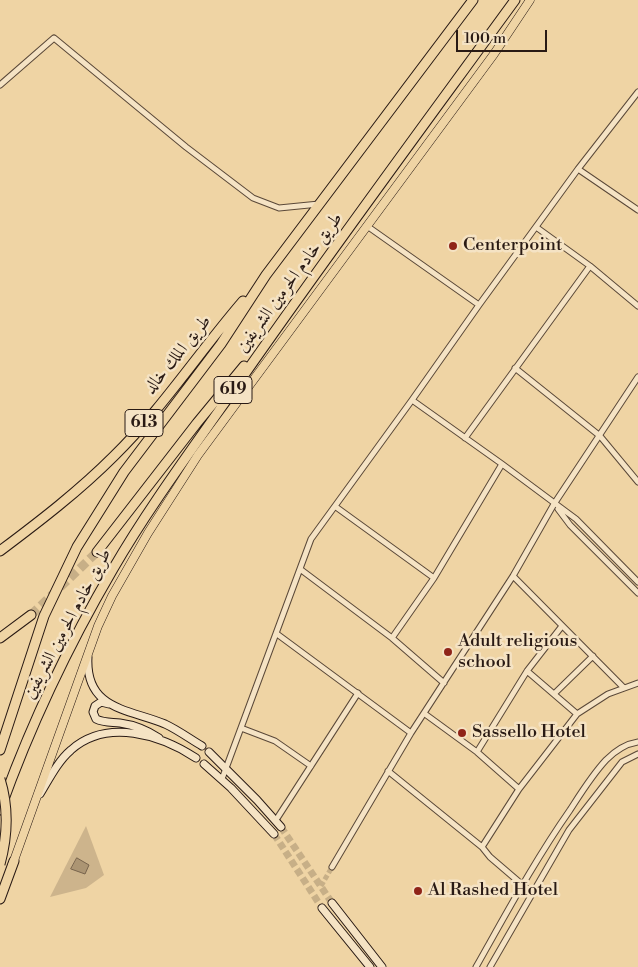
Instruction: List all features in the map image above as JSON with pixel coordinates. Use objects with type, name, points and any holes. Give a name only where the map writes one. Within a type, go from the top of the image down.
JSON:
[{"type":"highway","name":"طريق خادم الحرمين الشريفين","points":[[0,750],[44,616],[77,547],[124,472],[221,344],[266,275],[473,0]]},
{"type":"highway","name":"طريق خادم الحرمين الشريفين","points":[[0,810],[12,775],[51,687],[113,569],[150,511],[280,323],[515,0]]},
{"type":"highway","name":"طريق الملك خالد","points":[[0,551],[58,507],[115,456],[152,414],[212,337],[266,275]]},
{"type":"highway","points":[[97,552],[197,422],[280,323]]},
{"type":"highway","points":[[0,638],[31,615]]},
{"type":"highway","points":[[0,779],[6,802],[7,818],[4,850],[0,864]]},
{"type":"highway","points":[[0,899],[14,861]]},
{"type":"main road","points":[[0,907],[14,861],[88,651],[112,596],[148,533],[198,455],[494,54],[530,0]]},
{"type":"main road","points":[[88,651],[89,676],[94,688],[110,704],[120,710],[166,725],[202,746]]},
{"type":"main road","points":[[110,704],[101,702],[95,706],[93,712],[96,719],[103,722],[122,723],[145,729],[196,758]]},
{"type":"main road","points":[[38,796],[64,757],[76,746],[100,734],[119,731],[142,735],[169,744]]},
{"type":"main road","points":[[209,752],[281,827]]},
{"type":"main road","points":[[204,764],[222,779],[260,817],[274,834]]},
{"type":"main road","points":[[332,903],[382,967]]},
{"type":"main road","points":[[322,908],[370,967]]},
{"type":"street","points":[[0,85],[54,38],[186,147],[253,198],[279,208],[320,204]]},
{"type":"street","points":[[222,779],[311,539],[536,227],[638,92]]},
{"type":"street","points":[[578,170],[638,210]]},
{"type":"street","points":[[367,226],[479,305]]},
{"type":"street","points":[[536,227],[590,266],[638,306]]},
{"type":"street","points":[[465,438],[590,266]]},
{"type":"street","points":[[515,368],[600,436],[638,482]]},
{"type":"street","points":[[332,867],[411,733],[513,576],[554,504],[638,377]]},
{"type":"street","points":[[412,400],[576,520],[638,582]]},
{"type":"street","points":[[392,638],[434,578],[502,464]]},
{"type":"street","points":[[554,504],[570,525],[638,593]]},
{"type":"street","points":[[336,506],[434,578]]},
{"type":"street","points":[[300,569],[392,638],[444,683]]},
{"type":"street","points":[[513,576],[623,687]]},
{"type":"street","points":[[477,752],[527,671],[562,626]]},
{"type":"street","points":[[277,634],[411,733]]},
{"type":"street","points":[[554,694],[593,656]]},
{"type":"street","points":[[527,671],[577,714]]},
{"type":"street","points":[[482,847],[519,789],[577,714],[608,694],[638,683]]},
{"type":"street","points":[[276,820],[358,693]]},
{"type":"street","points":[[424,714],[477,752],[519,789]]},
{"type":"street","points":[[242,728],[275,741],[311,766]]},
{"type":"street","points":[[476,967],[522,885],[558,827],[597,770],[617,751],[628,744],[638,742]]},
{"type":"street","points":[[490,967],[569,830],[622,762],[638,754]]},
{"type":"street","points":[[388,771],[482,847],[490,857],[532,893]]},
{"type":"shaded area","points":[[86,826],[104,875],[86,888],[50,897]]},
{"type":"shaded area","points":[[77,858],[89,865],[85,874],[71,869]]},
{"type":"tunnel","points":[[31,615],[97,552]]},
{"type":"tunnel","points":[[281,827],[332,903]]},
{"type":"tunnel","points":[[274,834],[322,908]]},
{"type":"tunnel","points":[[321,886],[332,867]]},
{"type":"place","name":"Centerpoint","points":[[453,246]]},
{"type":"place","name":"Adult religious school","points":[[448,652]]},
{"type":"place","name":"Sassello Hotel","points":[[462,733]]},
{"type":"place","name":"Al Rashed Hotel","points":[[418,891]]}]
